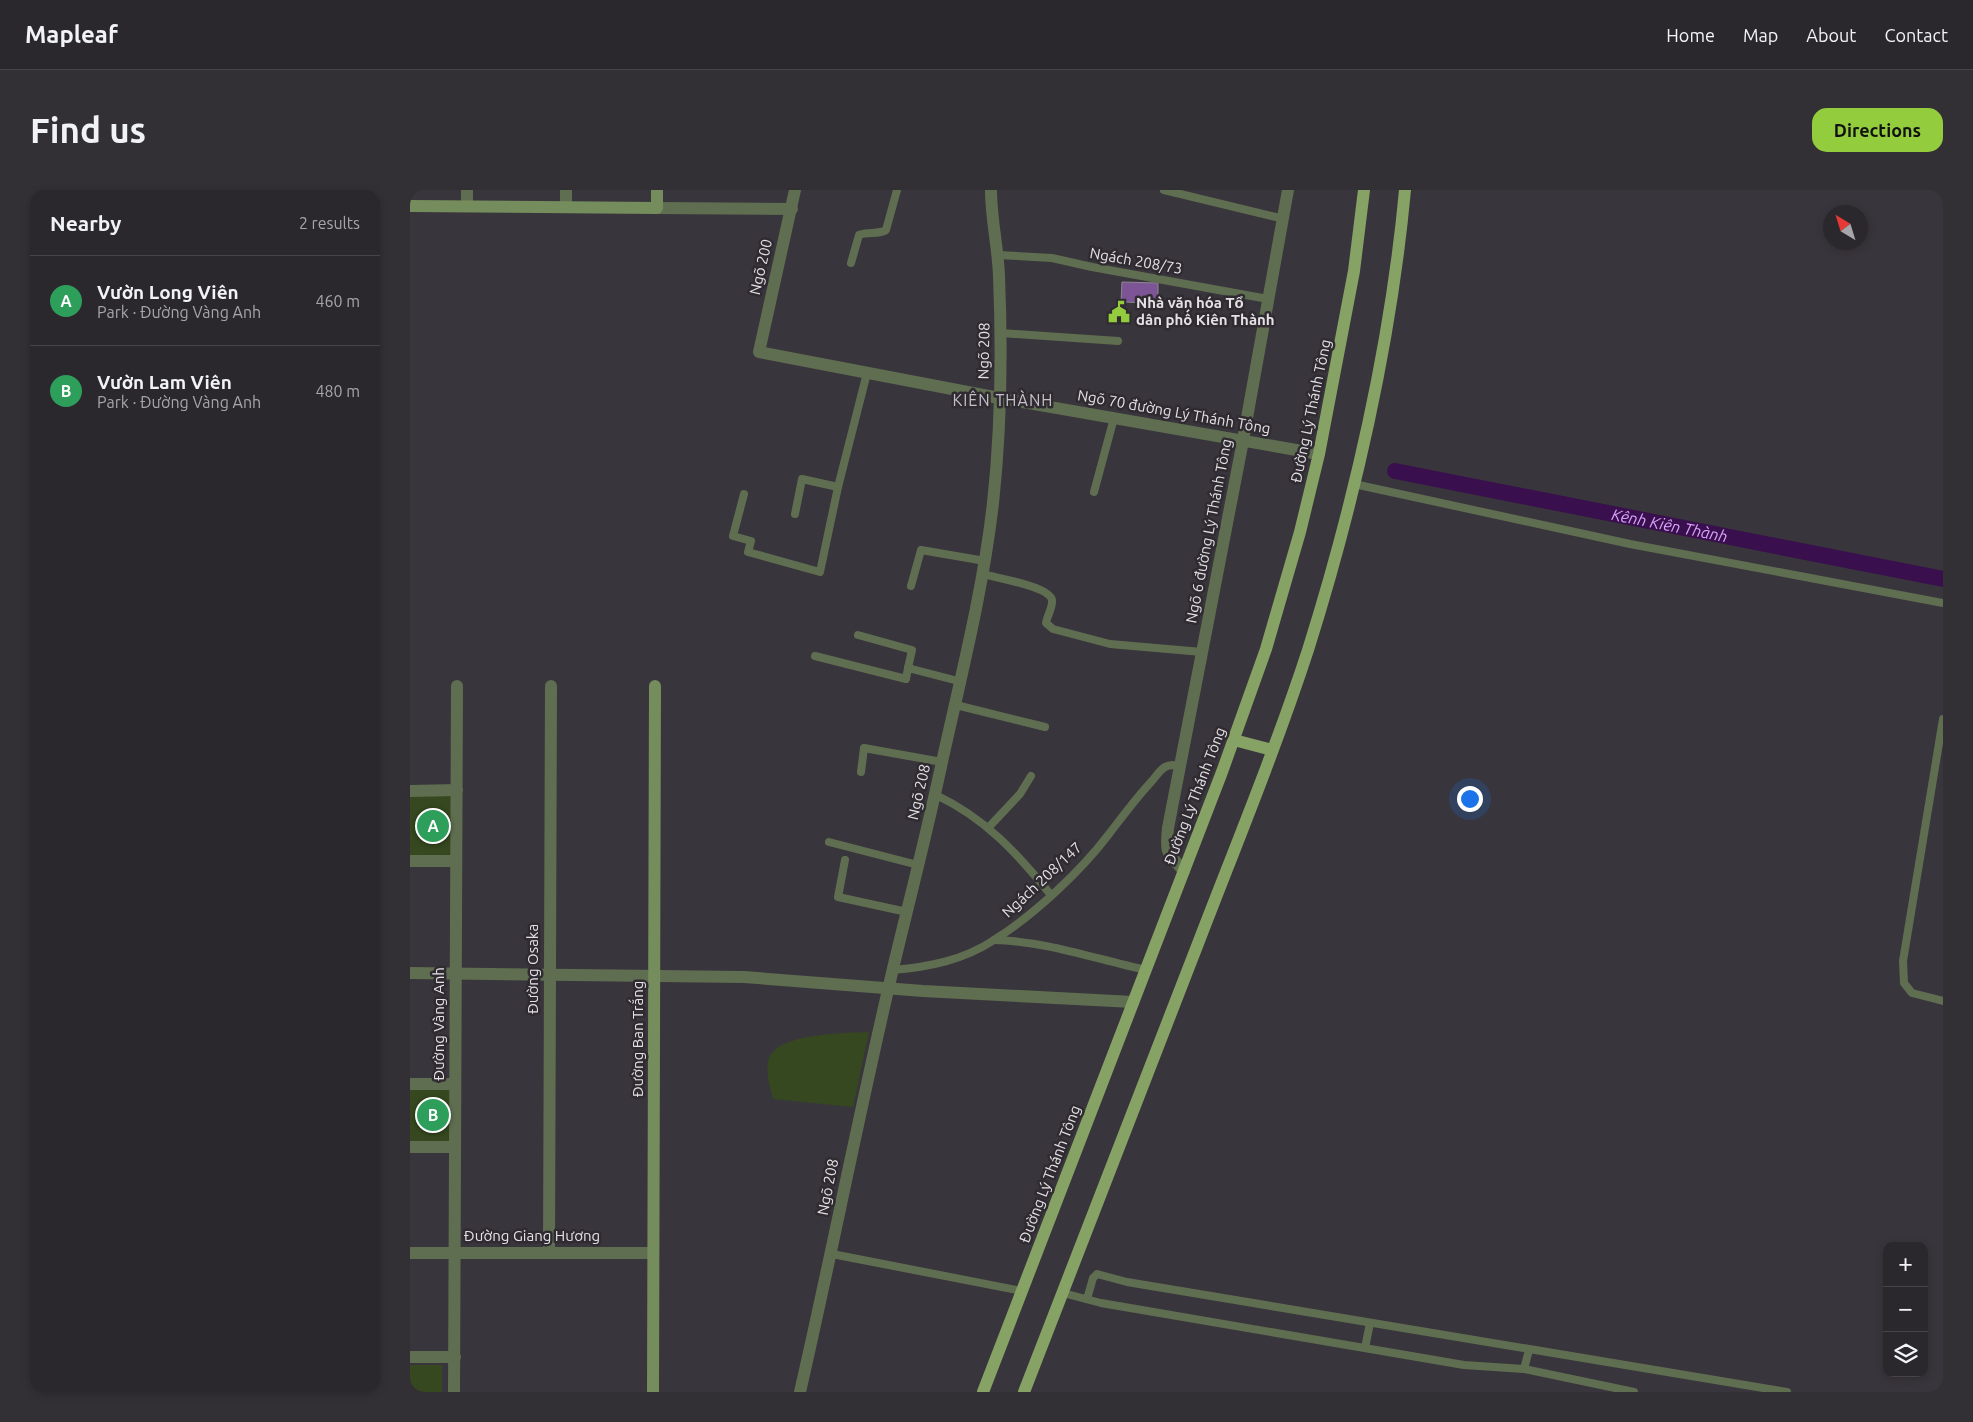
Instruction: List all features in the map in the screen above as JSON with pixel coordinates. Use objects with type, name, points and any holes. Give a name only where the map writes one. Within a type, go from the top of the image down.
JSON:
[{"type":"main road","name":"Đường Lý Thánh Tông","points":[[983,1392],[1234,740],[1277,616],[1303,523],[1319,454],[1351,287],[1364,190]]},
{"type":"main road","points":[[1024,1392],[1272,750],[1318,618],[1354,484],[1386,322],[1405,190]]},
{"type":"main road","points":[[1234,740],[1272,750]]},
{"type":"street","points":[[467,190],[467,206]]},
{"type":"street","points":[[566,190],[566,207]]},
{"type":"street","points":[[657,190],[657,208]]},
{"type":"street","name":"Ngõ 200","points":[[759,352],[795,190]]},
{"type":"street","name":"Ngõ 208","points":[[800,1392],[832,1254],[856,1127],[962,682],[985,561],[993,502],[999,398],[998,255],[991,190]]},
{"type":"street","name":"Ngõ 6 đường Lý Thánh Tông","points":[[1184,871],[1170,857],[1166,844],[1243,441],[1288,190]]},
{"type":"street","points":[[410,206],[792,209]]},
{"type":"street","name":"Ngõ 70 đường Lý Thánh Tông","points":[[759,352],[999,398],[1319,454]]},
{"type":"street","name":"Đường Vàng Anh","points":[[454,1392],[457,686]]},
{"type":"street","name":"Đường Osaka","points":[[549,1252],[551,686]]},
{"type":"street","name":"Đường Ban Trắng","points":[[653,1392],[655,686]]},
{"type":"street","points":[[410,790],[457,790]]},
{"type":"street","points":[[410,861],[456,861]]},
{"type":"street","points":[[410,973],[744,977],[889,989],[1133,1002]]},
{"type":"street","points":[[410,1084],[456,1084]]},
{"type":"street","points":[[410,1147],[455,1147]]},
{"type":"street","name":"Đường Giang Hương","points":[[410,1253],[653,1253]]},
{"type":"street","points":[[410,1357],[454,1357]]},
{"type":"lane","points":[[850,263],[859,235],[886,230],[897,190]]},
{"type":"lane","points":[[1164,190],[1284,219]]},
{"type":"lane","name":"Ngách 208/73","points":[[998,255],[1052,258],[1092,268],[1268,299]]},
{"type":"lane","points":[[1000,333],[1118,342]]},
{"type":"lane","points":[[744,494],[733,536],[751,540],[748,552],[820,572],[838,487],[867,373]]},
{"type":"lane","points":[[1094,492],[1114,418]]},
{"type":"lane","points":[[795,514],[802,479],[838,487]]},
{"type":"lane","points":[[1354,484],[1630,544],[1943,603]]},
{"type":"lane","points":[[911,586],[921,550],[985,561]]},
{"type":"lane","points":[[982,574],[1030,586],[1045,592],[1050,596],[1052,602],[1046,623],[1052,629],[1110,644],[1202,652]]},
{"type":"lane","points":[[815,656],[906,679],[912,650],[858,635]]},
{"type":"lane","points":[[908,668],[962,682]]},
{"type":"lane","points":[[956,705],[1045,728]]},
{"type":"lane","points":[[1943,719],[1903,962],[1904,983],[1912,993],[1943,1001]]},
{"type":"lane","points":[[861,772],[864,748],[942,762]]},
{"type":"lane","name":"Ngách 208/147","points":[[893,970],[946,962],[964,956],[994,940],[1051,895],[1094,852],[1160,772],[1169,765],[1180,766]]},
{"type":"lane","points":[[988,828],[1020,794],[1031,776]]},
{"type":"lane","points":[[936,795],[956,805],[988,828],[1028,868],[1051,895]]},
{"type":"lane","points":[[829,842],[918,865]]},
{"type":"lane","points":[[845,860],[838,897],[907,912]]},
{"type":"lane","points":[[994,940],[1032,943],[1146,970]]},
{"type":"lane","points":[[832,1254],[1022,1291]]},
{"type":"lane","points":[[1087,1299],[1094,1276],[1097,1274],[1127,1282],[1370,1325],[1787,1392]]},
{"type":"lane","points":[[1063,1293],[1101,1303],[1366,1345],[1464,1365],[1524,1368],[1634,1392]]},
{"type":"lane","points":[[1366,1345],[1370,1325]]},
{"type":"lane","points":[[1524,1368],[1529,1352]]},
{"type":"green space","points":[[457,790],[456,862],[410,862],[410,791]]},
{"type":"green space","points":[[869,1032],[853,1107],[773,1099],[768,1078],[768,1061],[777,1048],[787,1043],[815,1036]]},
{"type":"green space","points":[[410,1084],[455,1084],[455,1147],[410,1147]]},
{"type":"green space","points":[[410,1365],[442,1365],[442,1392],[410,1392]]},
{"type":"building","points":[[1122,282],[1158,283],[1158,303],[1121,302]]},
{"type":"waterway","name":"Kênh Kiên Thành","points":[[1395,471],[1943,579]]},
{"type":"place","name":"Nhà văn hóa Tổ dân phố Kiên Thành","points":[[1119,312]]},
{"type":"place","name":"Vườn Long Viên","points":[[433,826]]},
{"type":"place","name":"Vườn Lam Viên","points":[[433,1115]]},
{"type":"district","name":"KIÊN THÀNH","points":[[1003,400]]}]
